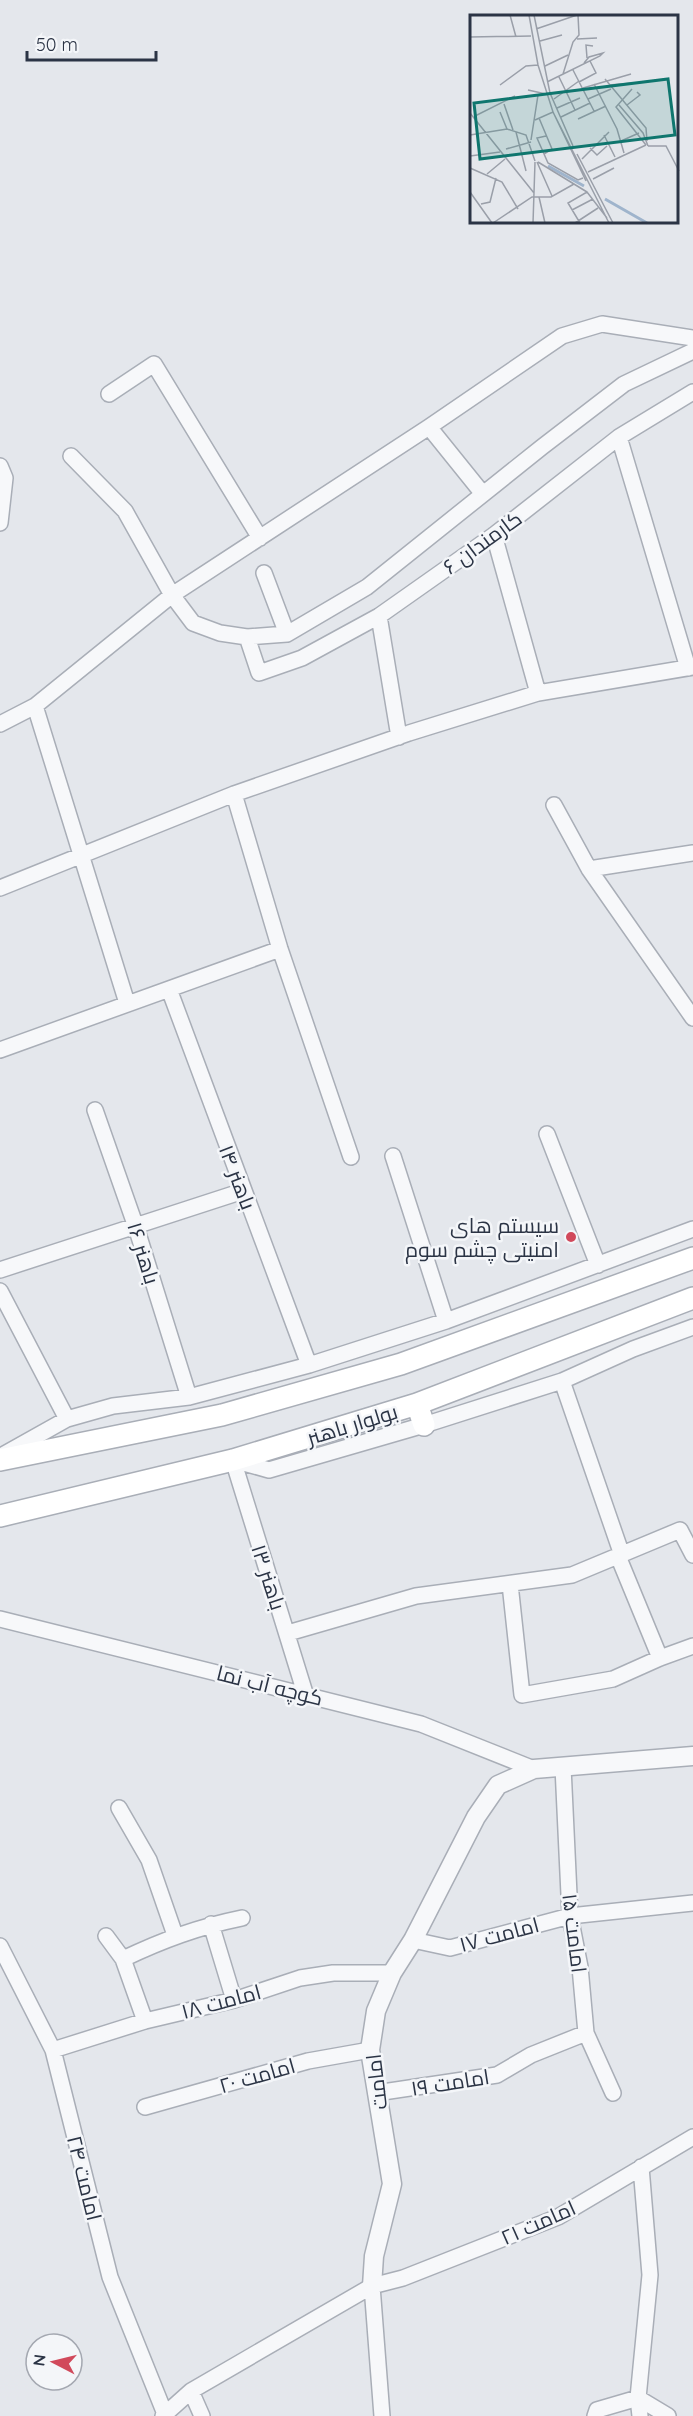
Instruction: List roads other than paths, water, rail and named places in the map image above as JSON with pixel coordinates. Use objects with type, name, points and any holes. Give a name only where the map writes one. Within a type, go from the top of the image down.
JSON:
[{"type":"main road","name":"بولوار باهنر","points":[[0,1458],[222,1415],[401,1364],[693,1258]]},
{"type":"main road","name":"بولوار باهنر","points":[[0,1516],[233,1460],[417,1404],[693,1298]]},
{"type":"main road","points":[[417,1404],[424,1425]]},
{"type":"street","points":[[0,724],[35,706],[172,595],[429,427],[562,336],[602,324],[693,338]]},
{"type":"street","points":[[71,456],[125,511],[172,595],[193,623],[220,633],[247,637],[288,633],[367,587],[624,384],[693,351]]},
{"type":"street","points":[[109,394],[154,364],[260,537]]},
{"type":"street","name":"کارمندان ۶","points":[[247,637],[259,673],[302,658],[379,616],[494,535],[619,437],[693,392]]},
{"type":"street","points":[[429,427],[483,494]]},
{"type":"street","points":[[0,888],[234,794],[399,737],[538,693],[690,667],[619,437]]},
{"type":"street","points":[[0,466],[4,478],[0,523]]},
{"type":"street","points":[[494,535],[538,693]]},
{"type":"street","points":[[264,573],[288,633]]},
{"type":"street","points":[[379,616],[399,737]]},
{"type":"street","points":[[35,706],[127,1003]]},
{"type":"street","points":[[234,794],[280,949],[351,1157]]},
{"type":"street","points":[[554,805],[589,869],[693,1018]]},
{"type":"street","points":[[589,869],[693,853]]},
{"type":"street","points":[[0,1050],[280,949]]},
{"type":"street","name":"باهنر ۱۴","points":[[169,989],[309,1365]]},
{"type":"street","name":"باهنر ۱۶","points":[[95,1110],[136,1227],[189,1397]]},
{"type":"street","points":[[547,1134],[598,1265]]},
{"type":"street","points":[[393,1156],[446,1322]]},
{"type":"street","points":[[0,1270],[74,1244],[136,1227],[243,1191]]},
{"type":"street","points":[[0,1458],[67,1419],[113,1406],[189,1397],[309,1365],[446,1322],[693,1229]]},
{"type":"street","points":[[0,1291],[67,1419]]},
{"type":"street","points":[[233,1460],[269,1470],[562,1382],[633,1349],[693,1327]]},
{"type":"street","points":[[562,1382],[620,1556],[660,1658]]},
{"type":"street","name":"باهنر ۱۳","points":[[233,1460],[305,1693]]},
{"type":"street","points":[[288,1633],[416,1596],[572,1575],[680,1530],[693,1555]]},
{"type":"street","points":[[510,1584],[522,1695],[613,1679],[693,1646]]},
{"type":"street","name":"کوچه آب نما","points":[[0,1619],[305,1693],[422,1724],[534,1769]]},
{"type":"street","name":"امامت","points":[[372,2286],[374,2256],[392,2184],[370,2050],[376,2010],[392,1973],[413,1940],[476,1817],[498,1785],[534,1769],[693,1756]]},
{"type":"street","name":"امامت ۱۵","points":[[563,1767],[570,1916],[580,1967],[586,2033],[613,2093]]},
{"type":"street","points":[[118,1808],[149,1860],[176,1935]]},
{"type":"street","name":"امامت ۱۷","points":[[413,1940],[450,1948],[570,1916],[693,1903]]},
{"type":"street","points":[[123,1959],[176,1935],[211,1924],[242,1918]]},
{"type":"street","points":[[211,1924],[234,2000]]},
{"type":"street","points":[[106,1936],[123,1959],[145,2020]]},
{"type":"street","name":"امامت ۲۴","points":[[0,1946],[53,2050],[110,2277],[164,2415]]},
{"type":"street","name":"امامت ۱۸","points":[[53,2050],[145,2020],[234,2000],[300,1978],[333,1973],[392,1973]]},
{"type":"street","name":"امامت ۱۹","points":[[376,2093],[497,2075],[531,2055],[586,2033]]},
{"type":"street","name":"امامت ۲۰","points":[[145,2107],[308,2061],[370,2050]]},
{"type":"street","name":"امامت ۲۱","points":[[372,2286],[403,2278],[558,2217],[693,2137]]},
{"type":"street","points":[[640,2416],[638,2398],[650,2275],[641,2167]]},
{"type":"street","points":[[164,2415],[191,2391],[372,2286],[382,2416]]},
{"type":"street","points":[[191,2391],[202,2416]]},
{"type":"street","points":[[595,2416],[597,2410],[638,2398],[668,2416]]},
{"type":"place","name":"سیستم های امنیتی چشم سوم","points":[[571,1237]]}]
